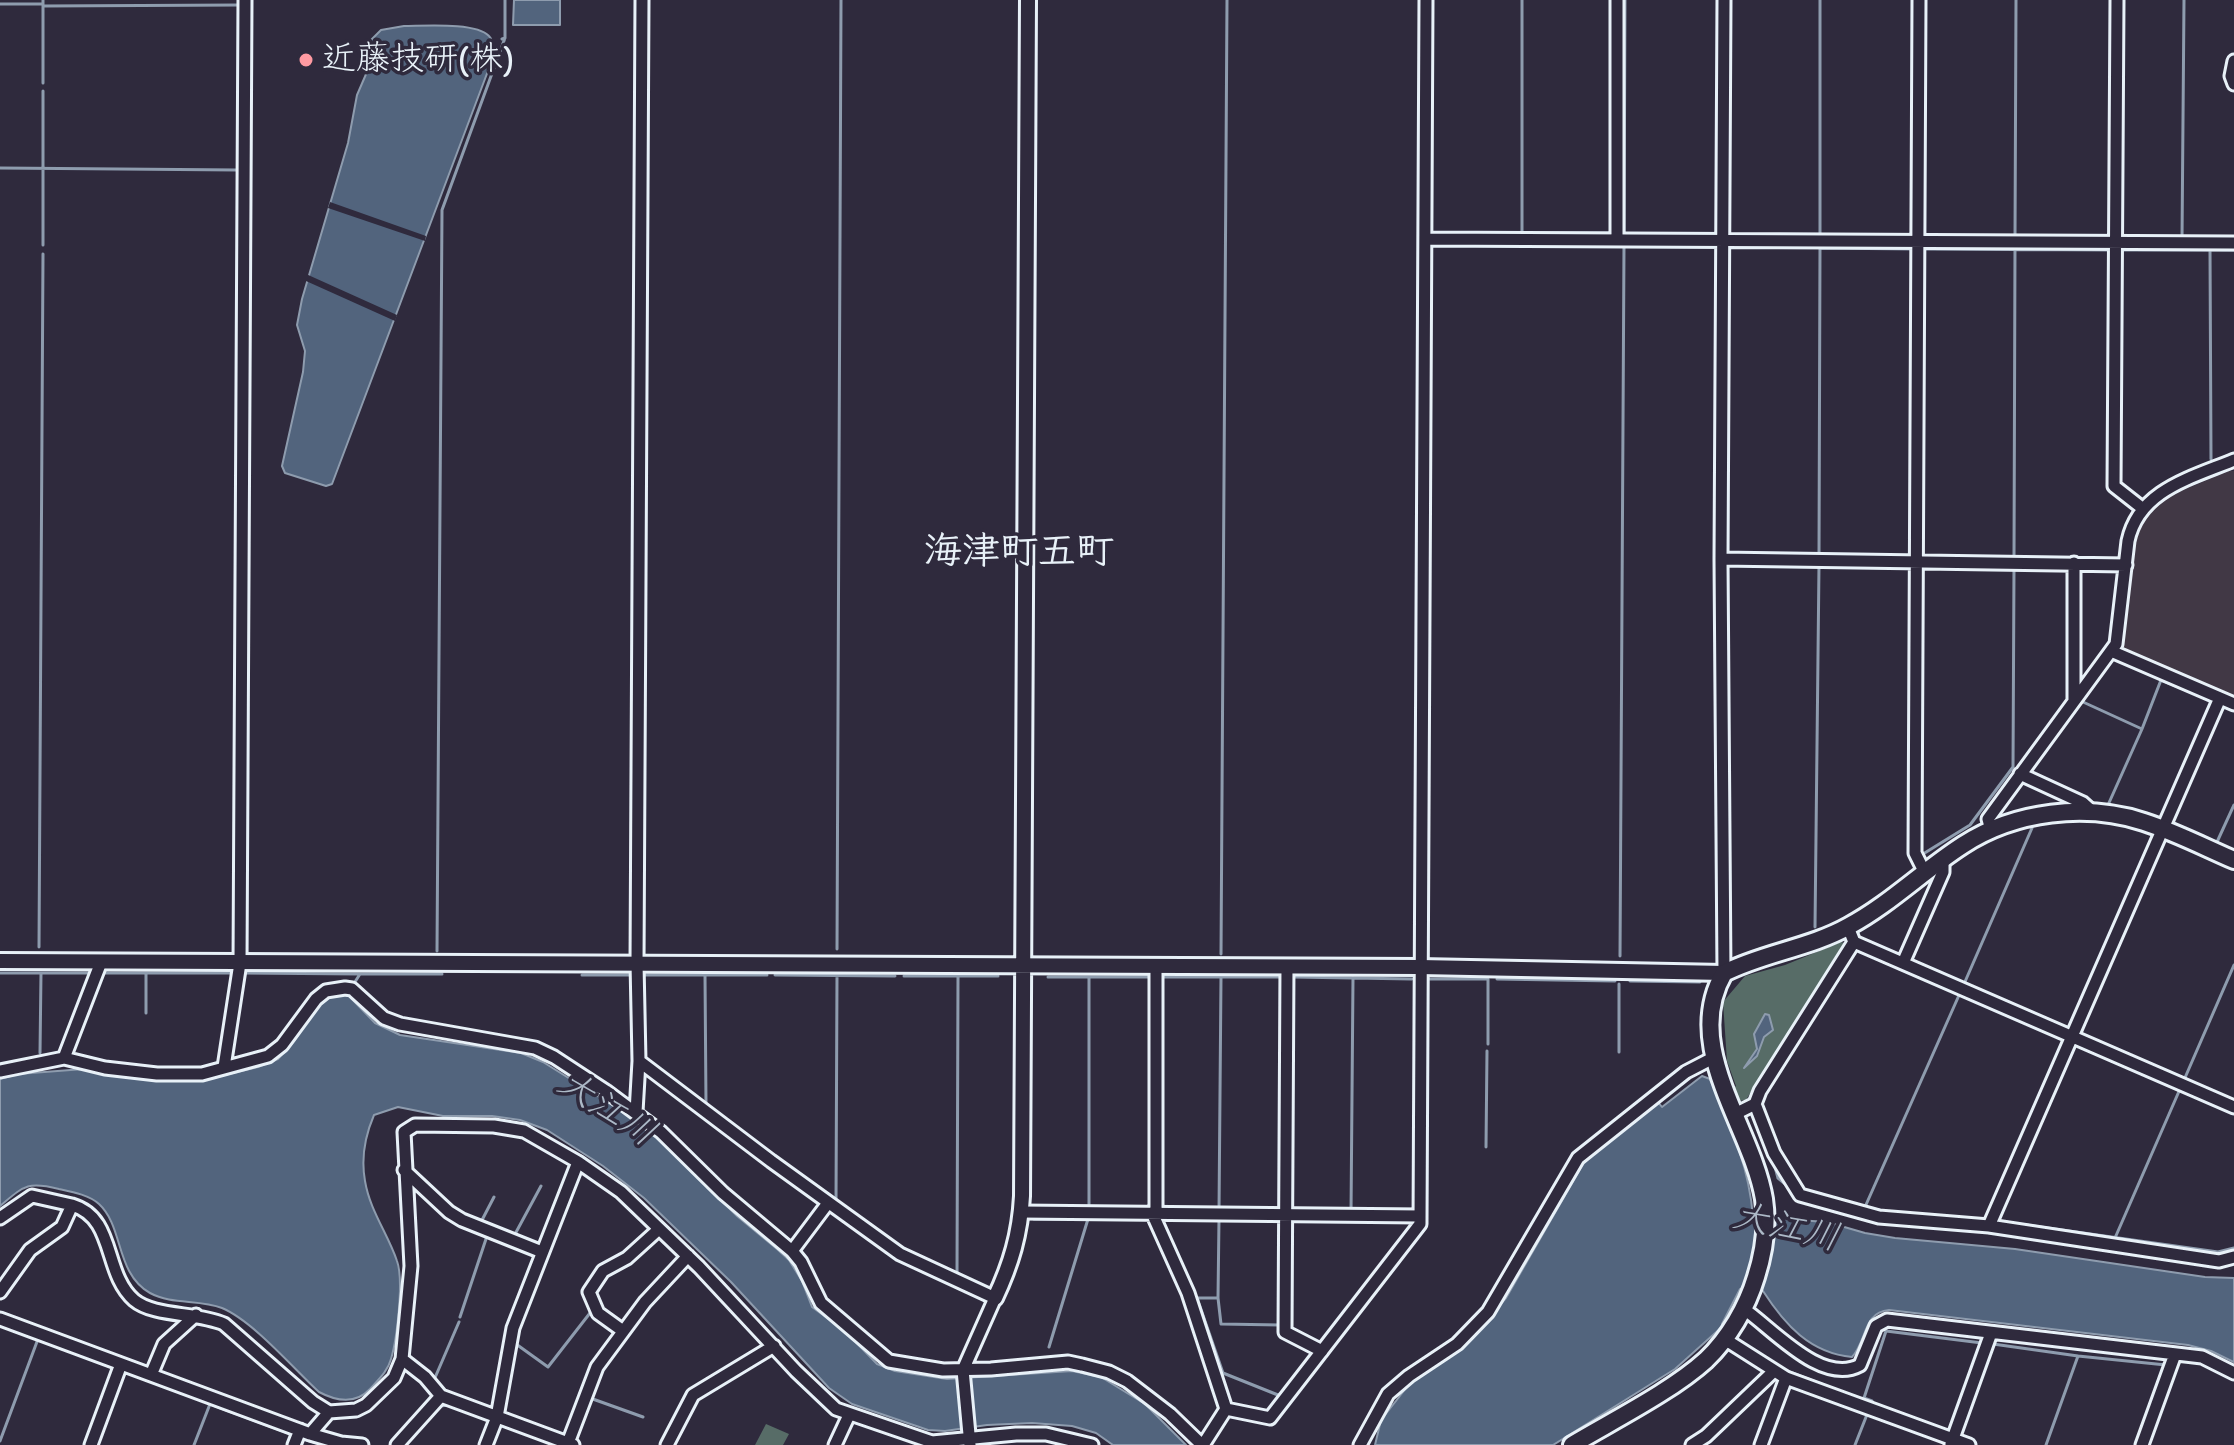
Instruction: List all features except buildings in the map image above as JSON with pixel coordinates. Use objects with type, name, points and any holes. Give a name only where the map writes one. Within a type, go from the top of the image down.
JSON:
[{"type":"main road","points":[[1572,1445],[1706,1359],[1746,1304],[1765,1245],[1762,1188],[1713,1058],[1713,1001],[1724,973],[1739,965],[1851,935],[1876,910],[1965,844],[1991,830],[2048,814],[2093,812],[2142,821],[2234,860]]},
{"type":"street","points":[[224,1067],[240,963],[245,0]]},
{"type":"street","points":[[636,1112],[639,1061],[642,0]]},
{"type":"street","points":[[969,1439],[962,1371],[1019,1238],[1021,1212],[1028,0]]},
{"type":"street","points":[[1226,1409],[1270,1418],[1420,1224],[1426,0]]},
{"type":"street","points":[[1617,0],[1617,240]]},
{"type":"street","points":[[0,961],[1287,966],[1724,973],[1721,559],[1724,0]]},
{"type":"street","points":[[1919,0],[1915,853],[1925,873]]},
{"type":"street","points":[[2117,0],[2114,486],[2142,508]]},
{"type":"street","points":[[2234,61],[2231,76],[2234,84]]},
{"type":"street","points":[[1425,239],[2234,243]]},
{"type":"street","points":[[1991,830],[1988,819],[2116,644],[2131,529],[2142,508],[2162,491],[2232,462]]},
{"type":"street","points":[[1721,559],[2126,565]]},
{"type":"street","points":[[2074,563],[2074,699]]},
{"type":"street","points":[[2111,651],[2234,704]]},
{"type":"street","points":[[1989,1226],[2220,698]]},
{"type":"street","points":[[2020,774],[2083,803],[2093,812]]},
{"type":"street","points":[[1903,963],[1943,872],[1943,859]]},
{"type":"street","points":[[2234,1107],[1903,963],[1851,935],[1755,1104],[1774,1153],[1800,1195],[1879,1217],[1989,1226],[2219,1261],[2234,1257]]},
{"type":"street","points":[[64,1058],[101,962]]},
{"type":"street","points":[[1156,966],[1154,1215],[1188,1293],[1226,1409]]},
{"type":"street","points":[[1287,966],[1285,1332],[1322,1351]]},
{"type":"street","points":[[0,1071],[64,1058],[105,1068],[157,1074],[202,1074],[268,1056],[282,1045],[316,999],[326,991],[352,989],[384,1018],[400,1024],[535,1048],[554,1057],[636,1112],[723,1193],[792,1251],[801,1262],[821,1303],[889,1361],[962,1371],[1068,1362],[1109,1372],[1127,1381],[1170,1414],[1202,1445],[1226,1409]]},
{"type":"street","points":[[1360,1445],[1388,1394],[1457,1344],[1488,1312],[1578,1158],[1686,1072],[1713,1058]]},
{"type":"street","points":[[639,1061],[900,1254],[995,1298]]},
{"type":"street","points":[[1735,1114],[1755,1104]]},
{"type":"street","points":[[294,1445],[329,1412],[356,1410],[366,1405],[394,1378],[402,1359],[411,1266],[404,1132],[415,1125],[494,1126],[524,1131],[578,1162],[621,1192],[688,1256],[836,1409],[932,1442],[995,1434],[1046,1434],[1092,1445]]},
{"type":"street","points":[[486,1445],[497,1417],[513,1328],[578,1162]]},
{"type":"street","points":[[404,1170],[449,1212],[462,1220],[542,1252]]},
{"type":"street","points":[[0,1218],[32,1196],[85,1209],[96,1217],[116,1273],[135,1301],[156,1311],[209,1317],[237,1334],[313,1402],[329,1412]]},
{"type":"street","points":[[792,1251],[828,1203]]},
{"type":"street","points":[[0,1292],[30,1250],[62,1227],[72,1205]]},
{"type":"street","points":[[1021,1212],[1420,1216]]},
{"type":"street","points":[[623,1331],[598,1313],[589,1292],[603,1271],[627,1258],[659,1229]]},
{"type":"street","points":[[402,1359],[425,1377],[441,1396],[570,1444],[588,1385],[597,1367],[661,1283],[688,1256]]},
{"type":"street","points":[[1746,1304],[1812,1362],[1846,1371],[1860,1365],[1876,1326],[1887,1320],[2202,1357],[2234,1373]]},
{"type":"street","points":[[151,1375],[164,1344],[196,1315]]},
{"type":"street","points":[[0,1319],[305,1432],[341,1443],[362,1445]]},
{"type":"street","points":[[1952,1442],[1991,1333]]},
{"type":"street","points":[[1723,1338],[1786,1378],[1952,1442],[1969,1445]]},
{"type":"street","points":[[667,1445],[693,1395],[774,1346]]},
{"type":"street","points":[[2142,1445],[2175,1354]]},
{"type":"street","points":[[91,1445],[121,1364]]},
{"type":"street","points":[[1692,1445],[1706,1436],[1774,1371]]},
{"type":"street","points":[[1761,1445],[1786,1378]]},
{"type":"street","points":[[397,1445],[441,1396]]},
{"type":"street","points":[[835,1445],[849,1415]]},
{"type":"shaded area","points":[[2234,471],[2234,699],[2125,653],[2123,648],[2134,541],[2145,514],[2162,499]]},
{"type":"green space","points":[[1844,943],[1746,1100],[1738,1101],[1732,1089],[1736,1086],[1727,1061],[1723,1002],[1745,976],[1785,965]]},
{"type":"green space","points":[[766,1424],[789,1434],[783,1445],[755,1445]]},
{"type":"water","points":[[514,0],[560,0],[560,25],[513,25]]},
{"type":"water","points":[[404,26],[473,29],[489,36],[494,55],[332,484],[326,486],[285,473],[282,466],[303,372],[305,351],[297,325],[348,143],[357,95],[370,65],[371,40],[381,30]]},
{"type":"water","name":"大江川","points":[[334,993],[349,996],[375,1023],[400,1035],[521,1053],[543,1062],[628,1115],[655,1135],[737,1216],[789,1260],[802,1281],[812,1307],[845,1331],[877,1364],[895,1371],[947,1379],[1072,1371],[1101,1377],[1145,1404],[1186,1445],[1113,1445],[1096,1433],[1072,1426],[1032,1423],[928,1430],[852,1404],[829,1388],[731,1282],[644,1198],[603,1166],[547,1130],[520,1120],[492,1116],[443,1116],[398,1107],[374,1115],[365,1148],[364,1173],[367,1192],[397,1261],[399,1310],[388,1367],[370,1389],[352,1399],[332,1398],[319,1392],[234,1314],[213,1305],[176,1301],[150,1293],[131,1274],[113,1225],[99,1204],[90,1198],[33,1186],[21,1190],[0,1206],[0,1079],[18,1074],[84,1069],[161,1080],[204,1080],[258,1067],[278,1059],[316,1008]]},
{"type":"water","points":[[1765,1014],[1769,1015],[1773,1030],[1764,1037],[1757,1056],[1744,1068],[1757,1049],[1754,1034]]},
{"type":"water","name":"大江川","points":[[1702,1076],[1710,1079],[1738,1146],[1753,1217],[1827,1222],[1895,1238],[2015,1249],[2205,1277],[2234,1278],[2234,1362],[2188,1345],[1889,1310],[1874,1316],[1852,1357],[1823,1350],[1800,1335],[1780,1315],[1763,1291],[1740,1289],[1723,1326],[1675,1369],[1553,1445],[1375,1445],[1381,1420],[1410,1383],[1468,1341],[1506,1298],[1583,1164],[1658,1102],[1662,1107]]},
{"type":"pier","points":[[330,202],[426,236],[425,241],[328,208]]},
{"type":"pier","points":[[306,274],[397,315],[395,321],[306,281]]},
{"type":"waterway","points":[[43,0],[43,83]]},
{"type":"waterway","points":[[502,39],[505,38],[505,0]]},
{"type":"waterway","points":[[837,949],[841,0]]},
{"type":"waterway","points":[[1221,954],[1227,0]]},
{"type":"waterway","points":[[1522,0],[1522,233],[1611,233]]},
{"type":"waterway","points":[[1624,236],[1625,0]]},
{"type":"waterway","points":[[1820,0],[1820,236]]},
{"type":"waterway","points":[[2015,237],[2016,0]]},
{"type":"waterway","points":[[2182,239],[2184,0]]},
{"type":"waterway","points":[[0,4],[43,4]]},
{"type":"waterway","points":[[43,6],[239,5]]},
{"type":"waterway","points":[[437,951],[442,210],[505,38]]},
{"type":"waterway","points":[[43,91],[43,245]]},
{"type":"waterway","points":[[0,168],[237,170]]},
{"type":"waterway","points":[[1620,956],[1624,245]]},
{"type":"waterway","points":[[1819,554],[1820,246]]},
{"type":"waterway","points":[[2014,556],[2015,246]]},
{"type":"waterway","points":[[1821,248],[1914,249]]},
{"type":"waterway","points":[[1922,249],[2110,250]]},
{"type":"waterway","points":[[2120,250],[2234,250]]},
{"type":"waterway","points":[[2210,250],[2211,459]]},
{"type":"waterway","points":[[39,947],[43,254]]},
{"type":"waterway","points":[[1815,927],[1819,565]]},
{"type":"waterway","points":[[1820,567],[1913,568]]},
{"type":"waterway","points":[[1923,854],[1970,825],[2013,767],[2014,567]]},
{"type":"waterway","points":[[1921,568],[2013,569]]},
{"type":"waterway","points":[[2083,702],[2142,729],[2161,680],[2213,701]]},
{"type":"waterway","points":[[2223,705],[2234,710]]},
{"type":"waterway","points":[[2108,805],[2142,729]]},
{"type":"waterway","points":[[2217,842],[2234,805]]},
{"type":"waterway","points":[[1964,984],[2032,828]]},
{"type":"waterway","points":[[2184,1080],[2234,965]]},
{"type":"waterway","points":[[0,973],[91,973]]},
{"type":"waterway","points":[[40,1053],[41,973]]},
{"type":"waterway","points":[[101,973],[233,973]]},
{"type":"waterway","points":[[146,973],[146,1013]]},
{"type":"waterway","points":[[243,973],[360,974]]},
{"type":"waterway","points":[[237,1020],[245,973]]},
{"type":"waterway","points":[[353,985],[360,974],[442,974]]},
{"type":"waterway","points":[[582,975],[633,975]]},
{"type":"waterway","points":[[642,975],[767,975]]},
{"type":"waterway","points":[[705,975],[706,1105]]},
{"type":"waterway","points":[[775,975],[895,976]]},
{"type":"waterway","points":[[836,1201],[837,976]]},
{"type":"waterway","points":[[904,976],[998,976]]},
{"type":"waterway","points":[[957,1273],[958,976]]},
{"type":"waterway","points":[[1048,977],[1152,977]]},
{"type":"waterway","points":[[1089,977],[1089,1206]]},
{"type":"waterway","points":[[1161,977],[1281,977]]},
{"type":"waterway","points":[[1219,1211],[1221,977]]},
{"type":"waterway","points":[[1293,977],[1412,979]]},
{"type":"waterway","points":[[1351,1213],[1353,978]]},
{"type":"waterway","points":[[1430,979],[1488,979],[1488,1044]]},
{"type":"waterway","points":[[1497,979],[1615,981]]},
{"type":"waterway","points":[[1630,981],[1700,982]]},
{"type":"waterway","points":[[1619,984],[1619,1052]]},
{"type":"waterway","points":[[1865,1207],[1960,993]]},
{"type":"waterway","points":[[1486,1147],[1487,1051]]},
{"type":"waterway","points":[[1748,1101],[1755,1089]]},
{"type":"waterway","points":[[2115,1238],[2180,1089]]},
{"type":"waterway","points":[[1774,1163],[1778,1178],[1790,1188]]},
{"type":"waterway","points":[[514,1236],[541,1186]]},
{"type":"waterway","points":[[1816,1194],[1890,1213]]},
{"type":"waterway","points":[[481,1222],[494,1197]]},
{"type":"waterway","points":[[1034,1219],[1146,1219]]},
{"type":"waterway","points":[[1049,1347],[1088,1219]]},
{"type":"waterway","points":[[1219,1219],[1218,1298],[1221,1324],[1280,1325]]},
{"type":"waterway","points":[[1973,1219],[1986,1220]]},
{"type":"waterway","points":[[1998,1221],[2218,1252],[2234,1248]]},
{"type":"waterway","points":[[460,1317],[487,1236],[502,1242]]},
{"type":"waterway","points":[[1218,1298],[1197,1298],[1223,1373],[1278,1395]]},
{"type":"waterway","points":[[515,1347],[516,1344],[548,1367],[590,1313],[594,1316]]},
{"type":"waterway","points":[[434,1380],[459,1322]]},
{"type":"waterway","points":[[1870,1404],[1872,1401],[1864,1398],[1886,1331],[1982,1343]]},
{"type":"waterway","points":[[0,1441],[38,1339]]},
{"type":"waterway","points":[[1736,1340],[1755,1352]]},
{"type":"waterway","points":[[1993,1344],[2078,1356]]},
{"type":"waterway","points":[[2046,1445],[2078,1356],[2166,1365]]},
{"type":"waterway","points":[[1782,1369],[1864,1398]]},
{"type":"waterway","points":[[590,1398],[643,1417]]},
{"type":"waterway","points":[[194,1445],[210,1404],[291,1434]]},
{"type":"waterway","points":[[404,1445],[440,1406],[449,1405]]},
{"type":"waterway","points":[[467,1412],[486,1419]]},
{"type":"waterway","points":[[1855,1445],[1868,1412]]},
{"type":"waterway","points":[[500,1424],[556,1445]]},
{"type":"waterway","points":[[301,1438],[323,1445]]},
{"type":"place","name":"近藤技研(株)","points":[[306,60]]},
{"type":"district","name":"海津町五町","points":[[1019,553]]}]
